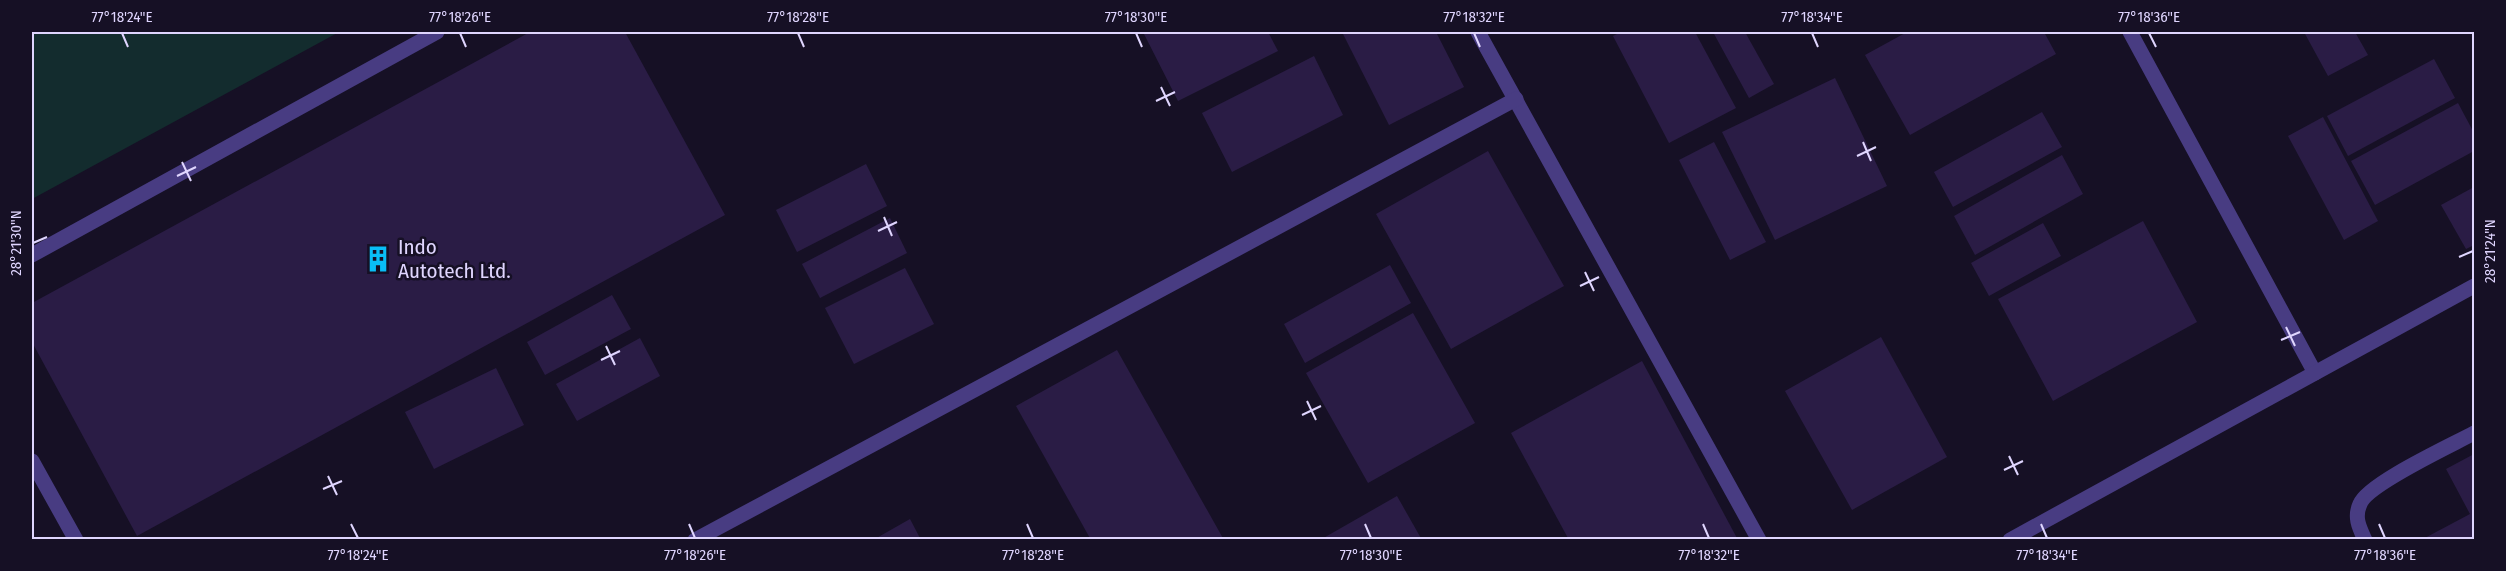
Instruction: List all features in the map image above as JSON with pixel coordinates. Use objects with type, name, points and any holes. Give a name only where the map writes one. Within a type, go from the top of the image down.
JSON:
[{"type":"lane","points":[[32,255],[437,32]]},
{"type":"lane","points":[[1478,32],[1759,540]]},
{"type":"lane","points":[[2130,32],[2315,373]]},
{"type":"lane","points":[[695,540],[1516,99]]},
{"type":"lane","points":[[2010,540],[2475,286]]},
{"type":"lane","points":[[2365,540],[2356,520],[2360,502],[2373,488],[2475,433]]},
{"type":"lane","points":[[32,461],[76,540]]},
{"type":"green space","points":[[32,32],[339,32],[32,199]]},
{"type":"building","name":"Indo Autotech Ltd.","points":[[530,32],[625,32],[725,215],[137,536],[32,342],[32,303]]},
{"type":"building","points":[[1143,32],[1268,32],[1278,51],[1178,101]]},
{"type":"building","points":[[1342,32],[1436,32],[1464,87],[1389,125]]},
{"type":"building","points":[[1621,32],[1695,32],[1736,108],[1669,143],[1613,36]]},
{"type":"building","points":[[1713,32],[1745,32],[1774,84],[1749,98]]},
{"type":"building","points":[[1907,32],[2044,32],[2056,54],[1910,135],[1865,55]]},
{"type":"building","points":[[2304,32],[2355,32],[2368,55],[2328,76]]},
{"type":"building","points":[[1314,56],[1343,115],[1232,172],[1202,113]]},
{"type":"building","points":[[2434,59],[2455,98],[2348,156],[2327,116]]},
{"type":"building","points":[[1835,78],[1887,186],[1775,240],[1722,132]]},
{"type":"building","points":[[2458,103],[2474,133],[2474,151],[2375,205],[2351,161]]},
{"type":"building","points":[[2042,112],[2062,147],[1953,207],[1934,172]]},
{"type":"building","points":[[2323,117],[2378,221],[2344,240],[2288,136]]},
{"type":"building","points":[[1714,142],[1766,242],[1730,260],[1679,160]]},
{"type":"building","points":[[1488,151],[1564,286],[1451,349],[1376,214]]},
{"type":"building","points":[[2062,155],[2083,194],[1975,255],[1954,216]]},
{"type":"building","points":[[866,164],[887,206],[797,252],[776,210]]},
{"type":"building","points":[[2474,187],[2474,245],[2466,249],[2441,205]]},
{"type":"building","points":[[890,218],[907,253],[820,298],[802,264]]},
{"type":"building","points":[[2143,221],[2197,322],[2053,401],[1998,299]]},
{"type":"building","points":[[2043,223],[2061,256],[1989,296],[1971,263]]},
{"type":"building","points":[[1390,265],[1411,303],[1305,363],[1284,324]]},
{"type":"building","points":[[905,268],[934,324],[854,364],[825,308]]},
{"type":"building","points":[[612,295],[631,329],[545,375],[527,342]]},
{"type":"building","points":[[1413,313],[1475,423],[1368,483],[1306,373]]},
{"type":"building","points":[[1881,337],[1947,457],[1852,510],[1785,391]]},
{"type":"building","points":[[640,338],[660,376],[577,421],[556,384]]},
{"type":"building","points":[[1117,350],[1224,540],[1091,540],[1016,406]]},
{"type":"building","points":[[1642,361],[1738,540],[1569,540],[1511,433]]},
{"type":"building","points":[[496,368],[524,425],[434,469],[405,412]]},
{"type":"building","points":[[2474,454],[2474,540],[2421,540],[2470,514],[2446,469]]},
{"type":"building","points":[[1397,496],[1422,540],[1320,540]]},
{"type":"building","points":[[910,519],[921,540],[873,540]]},
{"type":"place","name":"Indo Autotech Ltd.","points":[[378,259]]}]
